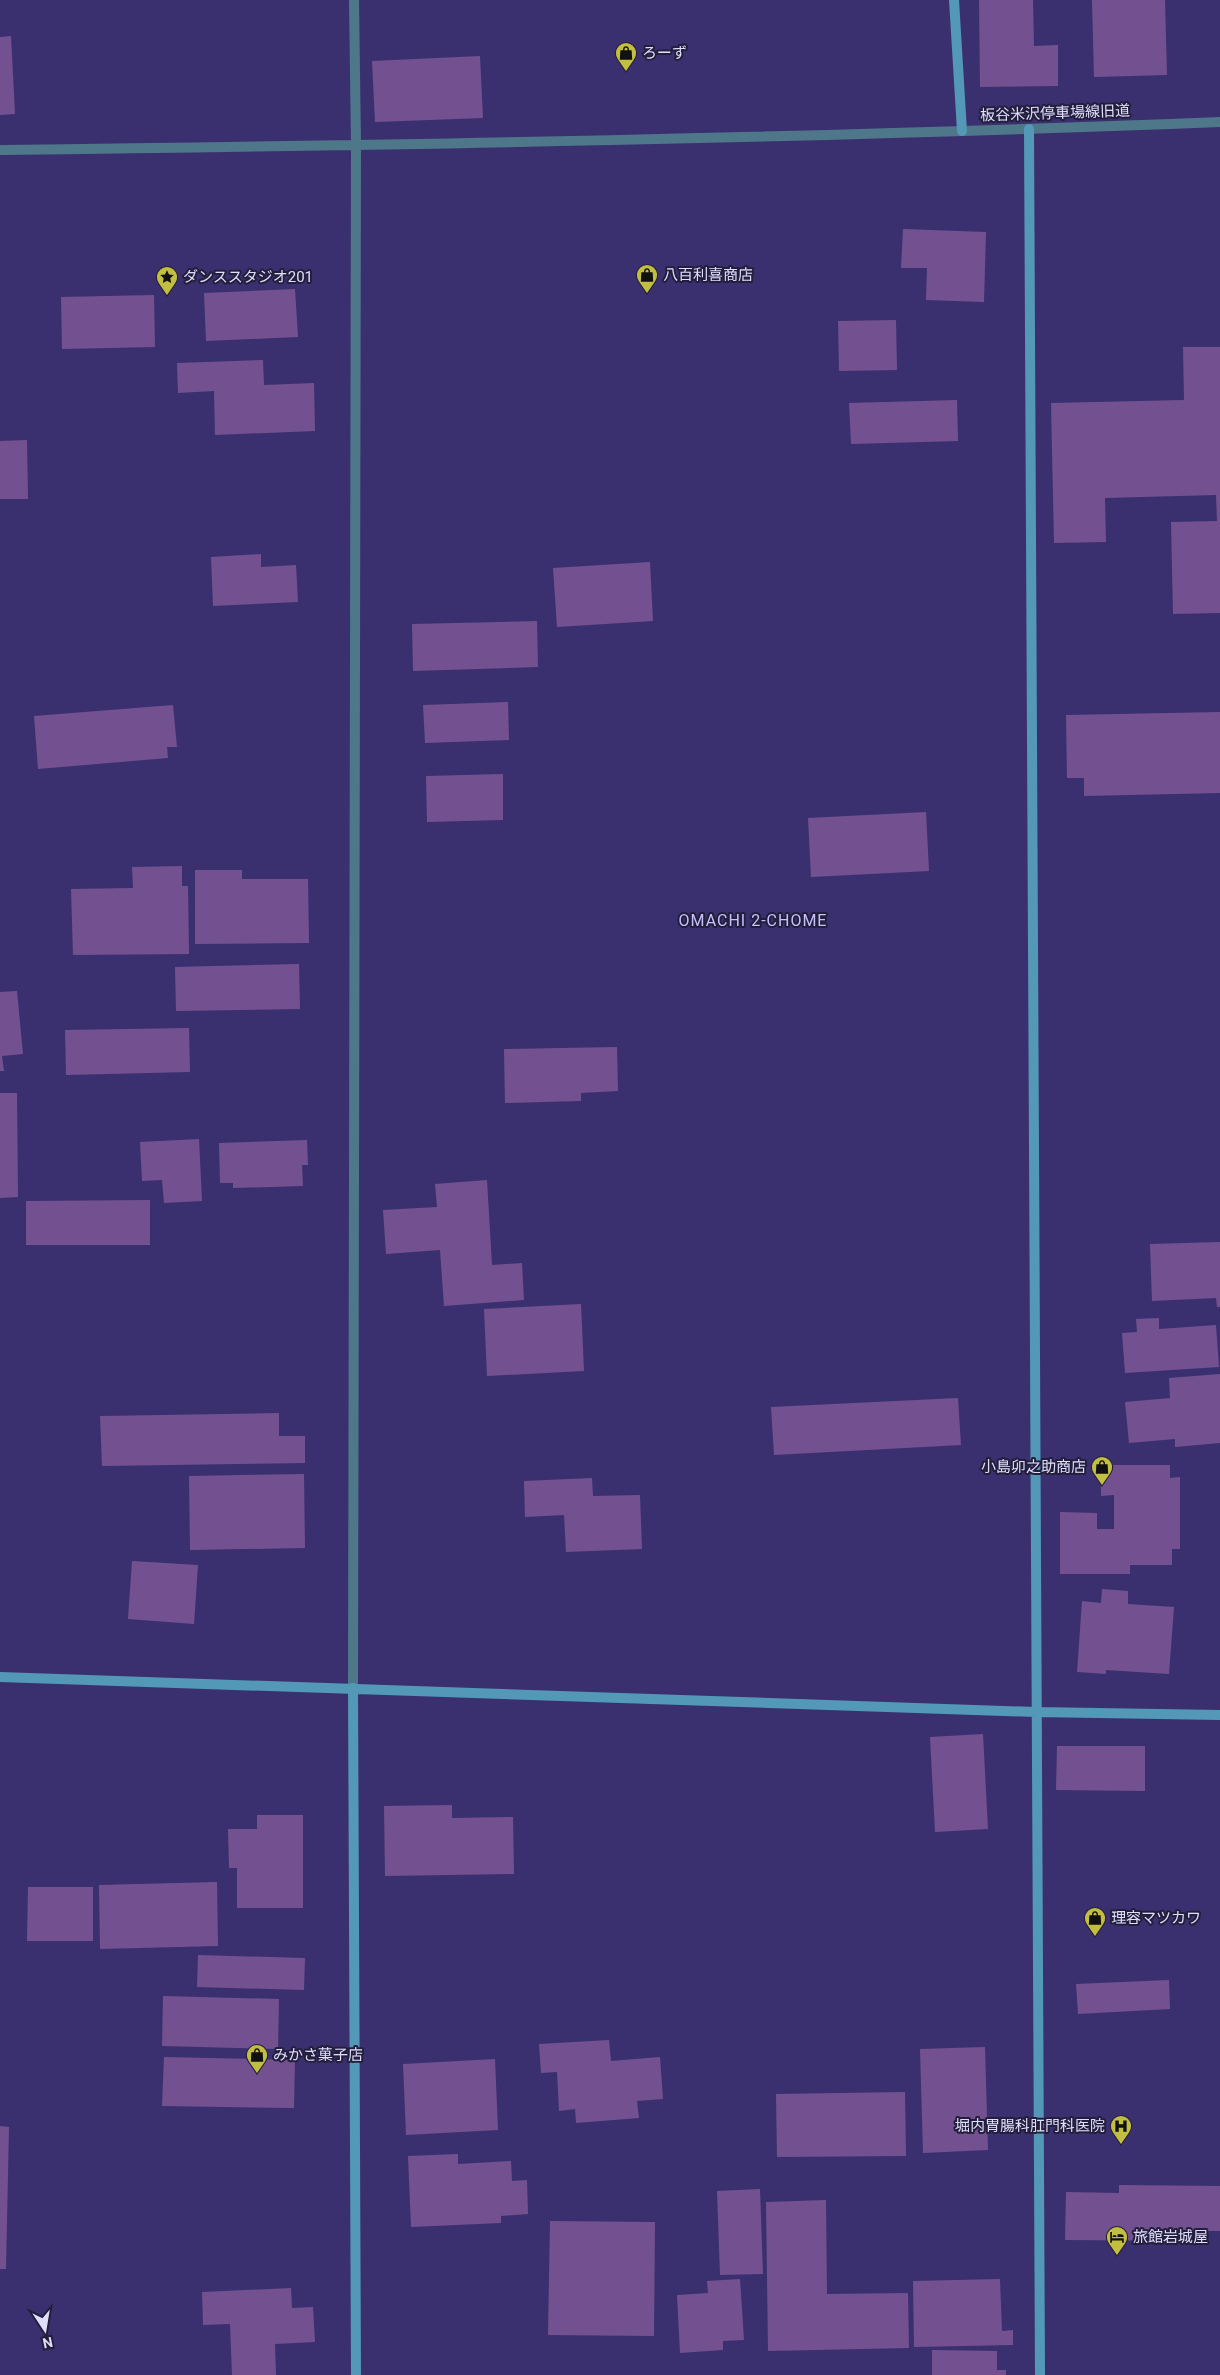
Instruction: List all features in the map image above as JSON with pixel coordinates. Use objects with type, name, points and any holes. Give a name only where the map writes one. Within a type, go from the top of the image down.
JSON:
[{"type":"street","points":[[354,0],[356,145],[353,1688],[356,2375]]},
{"type":"street","name":"板谷米沢停車場線旧道","points":[[954,0],[962,131],[1220,122]]},
{"type":"street","points":[[1029,130],[1040,2375]]},
{"type":"street","points":[[0,150],[356,145],[962,131]]},
{"type":"street","points":[[0,1677],[1036,1712],[1220,1715]]},
{"type":"building","points":[[979,0],[1033,0],[1034,46],[1058,45],[1058,86],[980,87]]},
{"type":"building","points":[[1092,0],[1165,0],[1167,75],[1094,77]]},
{"type":"building","points":[[11,36],[15,114],[0,115],[0,37]]},
{"type":"building","points":[[480,56],[483,118],[375,122],[372,61]]},
{"type":"building","points":[[903,229],[986,232],[984,302],[926,300],[927,268],[901,268]]},
{"type":"building","points":[[295,289],[298,337],[206,341],[204,293]]},
{"type":"building","points":[[154,295],[155,347],[62,349],[61,297]]},
{"type":"building","points":[[896,320],[897,370],[839,371],[838,321]]},
{"type":"building","points":[[1183,347],[1220,347],[1220,613],[1173,614],[1171,522],[1217,521],[1216,495],[1105,498],[1106,542],[1054,543],[1051,403],[1184,400]]},
{"type":"building","points":[[263,360],[264,385],[314,383],[315,431],[215,435],[214,391],[178,393],[177,363]]},
{"type":"building","points":[[957,400],[958,441],[851,444],[849,403]]},
{"type":"building","points":[[27,440],[28,499],[0,499],[0,441]]},
{"type":"building","points":[[261,554],[261,567],[296,565],[298,602],[213,606],[211,557]]},
{"type":"building","points":[[650,562],[653,621],[557,627],[553,568]]},
{"type":"building","points":[[537,621],[538,667],[413,671],[412,624]]},
{"type":"building","points":[[508,702],[509,740],[425,743],[423,705]]},
{"type":"building","points":[[173,705],[177,747],[167,747],[168,758],[38,769],[34,716]]},
{"type":"building","points":[[1220,712],[1220,793],[1084,796],[1084,778],[1067,778],[1066,715]]},
{"type":"building","points":[[503,774],[503,820],[427,822],[426,776]]},
{"type":"building","points":[[926,812],[929,871],[811,877],[808,818]]},
{"type":"building","points":[[182,866],[182,886],[188,886],[189,954],[73,955],[71,889],[133,888],[132,867]]},
{"type":"building","points":[[195,870],[242,870],[242,879],[308,879],[309,943],[195,944]]},
{"type":"building","points":[[299,964],[300,1009],[176,1011],[175,967]]},
{"type":"building","points":[[17,991],[23,1054],[2,1056],[4,1071],[0,1071],[0,992]]},
{"type":"building","points":[[189,1028],[190,1072],[66,1075],[65,1030]]},
{"type":"building","points":[[617,1047],[618,1091],[581,1093],[581,1101],[505,1103],[504,1049]]},
{"type":"building","points":[[0,1093],[17,1093],[18,1197],[0,1198]]},
{"type":"building","points":[[199,1139],[202,1201],[164,1203],[162,1180],[142,1181],[140,1142]]},
{"type":"building","points":[[307,1140],[308,1165],[302,1165],[303,1186],[233,1188],[233,1183],[220,1183],[219,1143]]},
{"type":"building","points":[[487,1180],[492,1265],[522,1263],[524,1300],[444,1306],[440,1250],[386,1254],[383,1210],[437,1207],[435,1184]]},
{"type":"building","points":[[150,1200],[150,1245],[26,1245],[26,1201]]},
{"type":"building","points":[[1220,1242],[1220,1307],[1217,1307],[1216,1298],[1152,1301],[1150,1244]]},
{"type":"building","points":[[581,1304],[584,1371],[487,1376],[484,1309]]},
{"type":"building","points":[[1159,1318],[1159,1329],[1216,1325],[1219,1367],[1125,1373],[1122,1333],[1137,1332],[1136,1319]]},
{"type":"building","points":[[1220,1374],[1220,1443],[1175,1447],[1175,1439],[1129,1443],[1125,1402],[1170,1398],[1169,1378]]},
{"type":"building","points":[[958,1398],[961,1445],[774,1455],[771,1407]]},
{"type":"building","points":[[279,1413],[279,1436],[305,1436],[305,1463],[102,1466],[100,1416]]},
{"type":"building","points":[[1101,1465],[1170,1465],[1170,1478],[1180,1477],[1180,1549],[1172,1549],[1172,1565],[1130,1565],[1130,1574],[1060,1574],[1060,1512],[1097,1513],[1097,1529],[1114,1529],[1114,1495],[1101,1496]]},
{"type":"building","points":[[304,1474],[305,1548],[190,1550],[189,1476]]},
{"type":"building","points":[[592,1478],[593,1496],[640,1495],[642,1549],[566,1552],[564,1515],[525,1517],[524,1481]]},
{"type":"building","points":[[132,1561],[198,1565],[194,1624],[128,1619]]},
{"type":"building","points":[[1102,1589],[1128,1591],[1128,1604],[1174,1607],[1169,1674],[1106,1670],[1106,1674],[1077,1672],[1082,1601],[1101,1603]]},
{"type":"building","points":[[983,1734],[988,1829],[935,1832],[930,1737]]},
{"type":"building","points":[[1057,1746],[1145,1746],[1145,1791],[1056,1790]]},
{"type":"building","points":[[452,1805],[452,1818],[513,1817],[514,1874],[385,1876],[384,1806]]},
{"type":"building","points":[[257,1815],[303,1815],[303,1908],[237,1908],[237,1868],[229,1868],[228,1829],[257,1829]]},
{"type":"building","points":[[217,1882],[218,1946],[100,1949],[99,1885]]},
{"type":"building","points":[[28,1887],[93,1887],[93,1941],[27,1941]]},
{"type":"building","points":[[198,1955],[305,1958],[304,1990],[197,1987]]},
{"type":"building","points":[[1169,1980],[1170,2009],[1078,2014],[1076,1984]]},
{"type":"building","points":[[163,1996],[279,1999],[278,2049],[162,2046]]},
{"type":"building","points":[[609,2040],[611,2061],[660,2057],[663,2099],[637,2101],[639,2118],[576,2123],[575,2109],[559,2111],[557,2072],[541,2073],[539,2044]]},
{"type":"building","points":[[985,2047],[988,2150],[923,2153],[920,2049]]},
{"type":"building","points":[[164,2057],[295,2060],[294,2108],[162,2106]]},
{"type":"building","points":[[495,2059],[498,2130],[406,2135],[403,2064]]},
{"type":"building","points":[[905,2092],[906,2156],[777,2157],[776,2094]]},
{"type":"building","points":[[0,2126],[9,2127],[6,2269],[0,2269]]},
{"type":"building","points":[[458,2154],[458,2164],[511,2161],[512,2181],[527,2180],[528,2214],[501,2216],[501,2223],[411,2227],[408,2156]]},
{"type":"building","points":[[1119,2185],[1220,2186],[1220,2231],[1184,2231],[1184,2241],[1065,2240],[1066,2192],[1119,2193]]},
{"type":"building","points":[[760,2189],[763,2274],[720,2275],[717,2191]]},
{"type":"building","points":[[826,2200],[827,2294],[908,2293],[909,2348],[768,2351],[766,2202]]},
{"type":"building","points":[[550,2221],[655,2222],[654,2336],[548,2335]]},
{"type":"building","points":[[740,2279],[744,2340],[723,2341],[723,2350],[680,2353],[677,2295],[708,2293],[707,2281]]},
{"type":"building","points":[[1000,2279],[1002,2331],[1013,2330],[1013,2345],[914,2347],[913,2281]]},
{"type":"building","points":[[291,2288],[292,2308],[313,2307],[315,2342],[275,2344],[276,2375],[232,2375],[230,2324],[203,2325],[202,2292]]},
{"type":"building","points":[[932,2350],[997,2351],[997,2370],[1006,2370],[1006,2375],[932,2375]]},
{"type":"place","name":"ろーず","points":[[626,72]]},
{"type":"place","name":"八百利喜商店","points":[[647,294]]},
{"type":"place","name":"ダンススタジオ201","points":[[167,296]]},
{"type":"place","name":"小島卯之助商店","points":[[1102,1486]]},
{"type":"place","name":"理容マツカワ","points":[[1095,1937]]},
{"type":"place","name":"みかさ菓子店","points":[[257,2074]]},
{"type":"place","name":"堀内胃腸科肛門科医院","points":[[1121,2145]]},
{"type":"place","name":"旅館岩城屋","points":[[1117,2256]]},
{"type":"district","name":"OMACHI 2-CHOME","points":[[753,920]]}]
